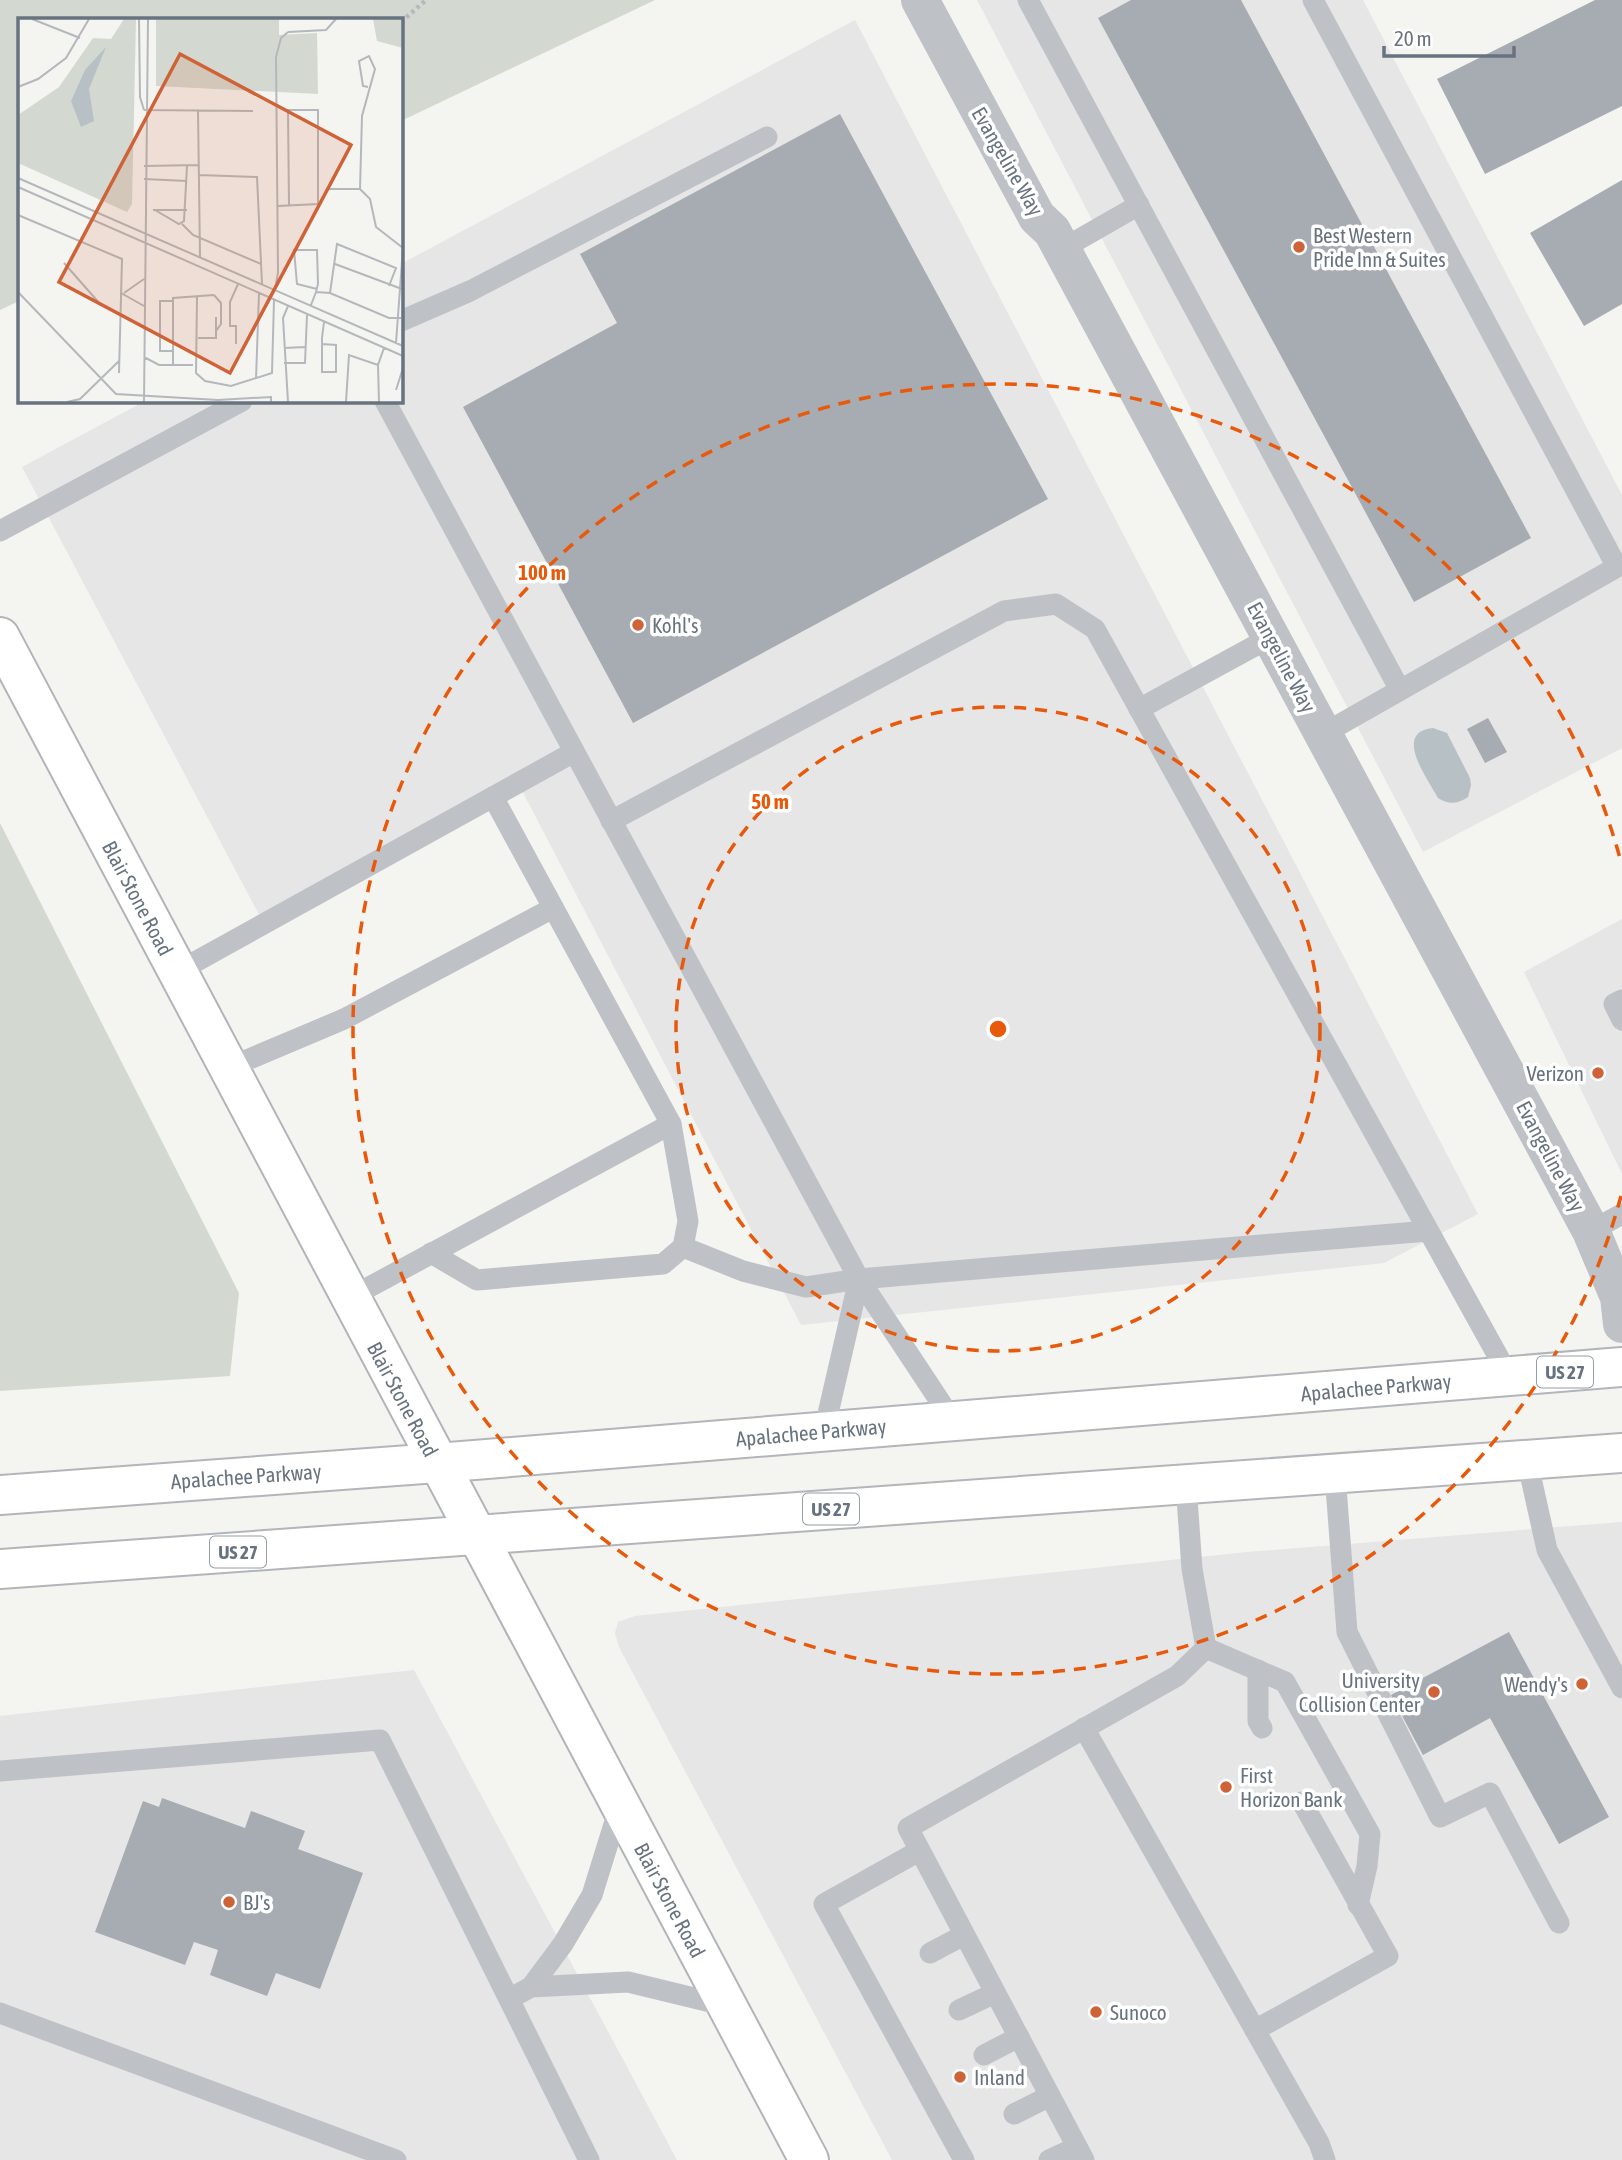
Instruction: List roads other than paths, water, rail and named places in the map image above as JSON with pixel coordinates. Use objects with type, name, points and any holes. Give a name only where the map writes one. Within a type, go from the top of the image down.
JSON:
[{"type":"main road","name":"Blair Stone Road","points":[[0,637],[809,2160]]},
{"type":"main road","name":"Apalachee Parkway","points":[[0,1494],[437,1462],[1622,1367]]},
{"type":"main road","name":"US 27","points":[[0,1569],[1622,1453]]},
{"type":"street","name":"Evangeline Way","points":[[920,0],[1037,217],[1052,231],[1062,248],[1324,734],[1607,1223],[1622,1324]]},
{"type":"lane","points":[[1028,0],[1400,690]]},
{"type":"lane","points":[[1313,0],[1618,567],[1324,734]]},
{"type":"lane","points":[[402,321],[470,291],[767,137]]},
{"type":"lane","points":[[1062,248],[1139,205]]},
{"type":"lane","points":[[0,531],[240,402]]},
{"type":"lane","points":[[386,402],[859,1279],[953,1421]]},
{"type":"lane","points":[[611,821],[1004,611],[1056,604],[1095,629],[1509,1376]]},
{"type":"lane","points":[[1139,709],[1271,637]]},
{"type":"lane","points":[[177,972],[574,752]]},
{"type":"lane","points":[[431,1254],[477,1280],[663,1264],[683,1247],[688,1221],[671,1124],[493,797]]},
{"type":"lane","points":[[228,1068],[344,1019],[554,908]]},
{"type":"lane","points":[[1622,1000],[1614,1004],[1622,1020]]},
{"type":"lane","points":[[349,1298],[671,1124]]},
{"type":"lane","points":[[683,1247],[743,1271],[806,1287],[859,1279],[1428,1231]]},
{"type":"lane","points":[[824,1431],[859,1279]]},
{"type":"lane","points":[[1527,1460],[1547,1550],[1613,1650],[1622,1688]]},
{"type":"lane","points":[[1335,1474],[1347,1632],[1440,1817],[1490,1793],[1559,1923]]},
{"type":"lane","points":[[1186,1483],[1192,1569],[1206,1648]]},
{"type":"lane","points":[[1206,1648],[1285,1682],[1370,1833],[1367,1866],[1358,1905]]},
{"type":"lane","points":[[1049,2160],[1081,2153],[908,1828],[1177,1676],[1206,1648]]},
{"type":"lane","points":[[1258,1670],[1258,1721],[1262,1728]]},
{"type":"lane","points":[[1084,1728],[1319,2143],[1325,2160]]},
{"type":"lane","points":[[0,1771],[380,1740],[589,2160]]},
{"type":"lane","points":[[1255,2030],[1388,1956],[1302,1802]]},
{"type":"lane","points":[[509,1999],[531,1987],[563,1944],[592,1895],[620,1805]]},
{"type":"lane","points":[[919,1851],[824,1903],[877,1982],[932,2081],[964,2146]]},
{"type":"lane","points":[[930,1953],[964,1935]]},
{"type":"lane","points":[[531,1987],[628,1982],[727,2006]]},
{"type":"lane","points":[[959,2010],[995,1993]]},
{"type":"lane","points":[[0,2013],[396,2160]]},
{"type":"lane","points":[[984,2055],[1019,2037]]},
{"type":"lane","points":[[1013,2114],[1050,2096]]},
{"type":"place","name":"Best Western Pride Inn & Suites","points":[[1299,247]]},
{"type":"place","name":"Kohl's","points":[[638,625]]},
{"type":"place","name":"Verizon","points":[[1598,1073]]},
{"type":"place","name":"Wendy's","points":[[1582,1684]]},
{"type":"place","name":"University Collision Center","points":[[1434,1692]]},
{"type":"place","name":"First Horizon Bank","points":[[1226,1787]]},
{"type":"place","name":"BJ's","points":[[229,1902]]},
{"type":"place","name":"Sunoco","points":[[1096,2012]]},
{"type":"place","name":"Inland","points":[[960,2077]]}]
